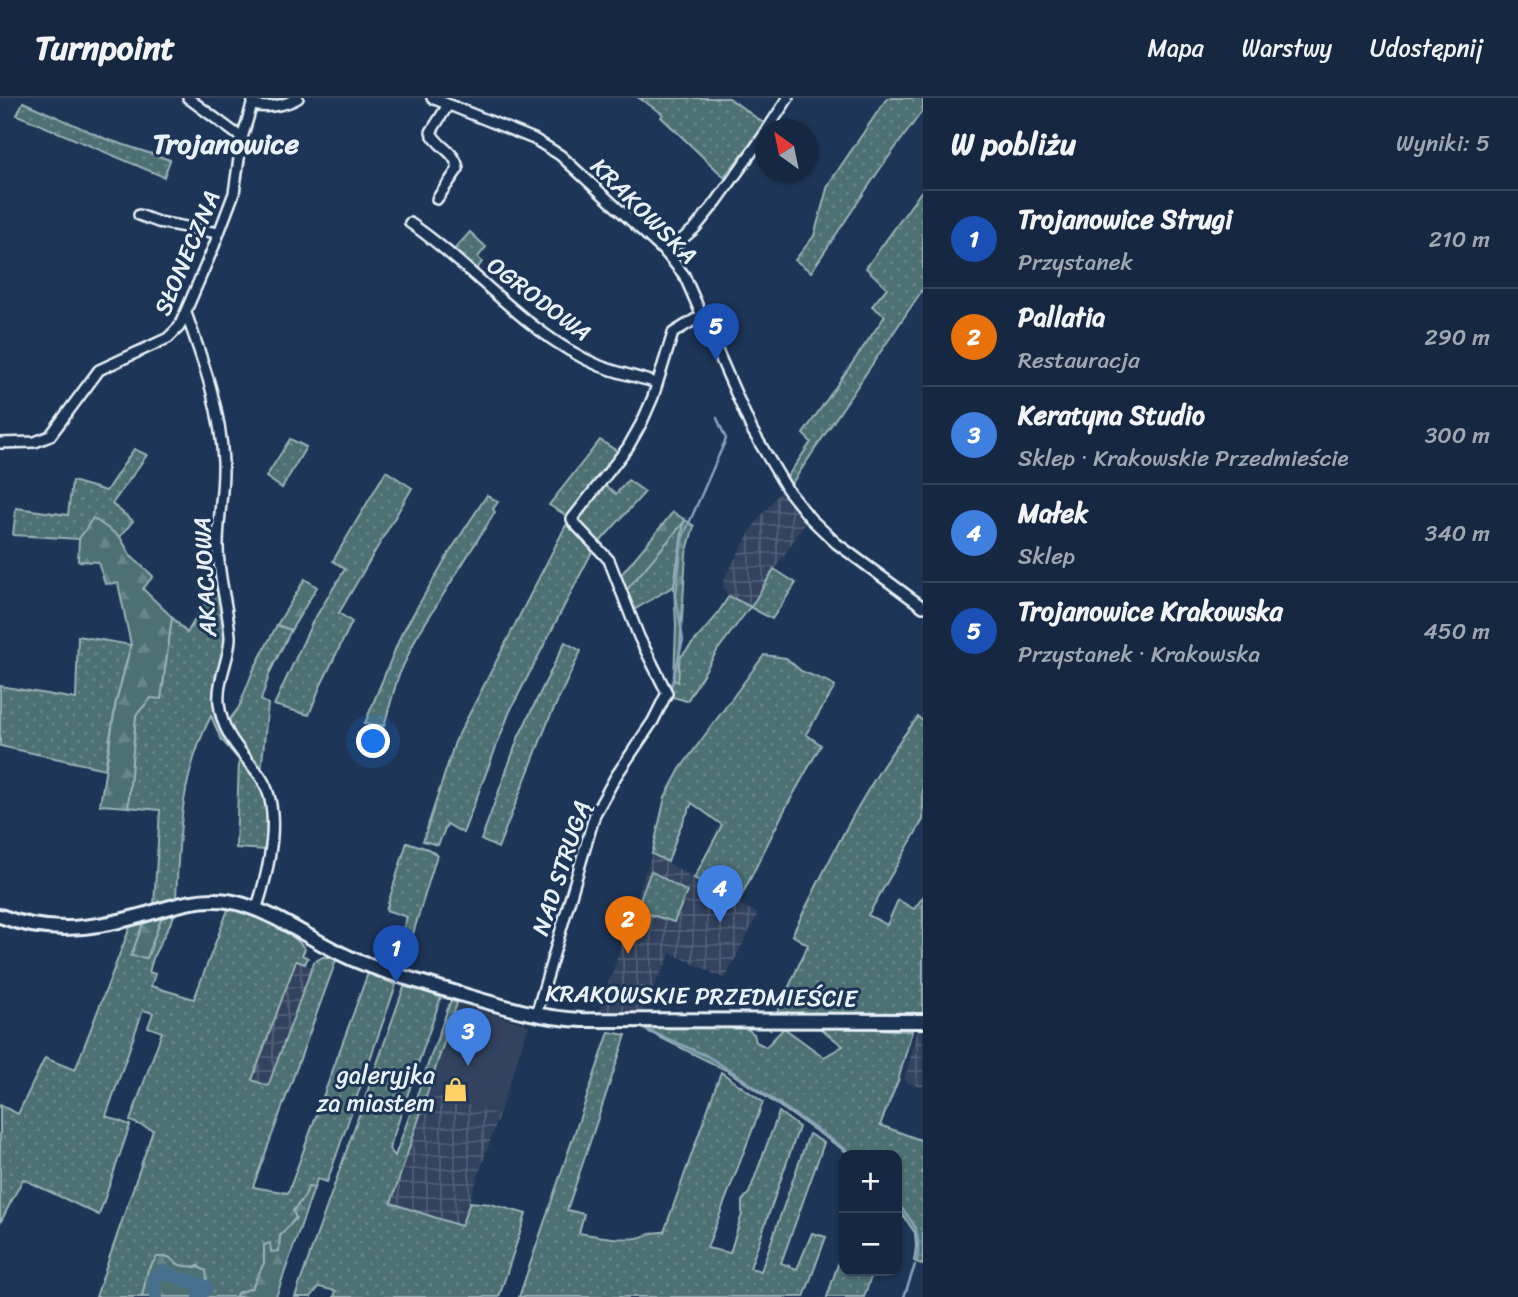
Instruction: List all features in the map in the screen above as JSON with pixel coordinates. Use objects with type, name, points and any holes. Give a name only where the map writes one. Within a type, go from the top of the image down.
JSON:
[{"type":"main road","name":"KRAKOWSKIE PRZEDMIEŚCIE","points":[[0,916],[36,927],[69,929],[111,924],[200,901],[227,901],[256,910],[370,966],[536,1015],[582,1020],[923,1021]]},
{"type":"street","points":[[188,98],[242,138]]},
{"type":"street","points":[[253,102],[275,105],[298,98]]},
{"type":"street","name":"KRAKOWSKA","points":[[432,98],[534,139],[560,155],[666,253],[684,275],[752,430],[787,489],[810,518],[836,543],[923,607]]},
{"type":"street","points":[[774,119],[788,98]]},
{"type":"street","name":"SŁONECZNA","points":[[0,443],[35,442],[50,436],[99,370],[169,338],[179,327],[234,193],[242,138],[253,102]]},
{"type":"street","points":[[437,199],[458,170],[456,159],[435,140],[431,132],[447,105]]},
{"type":"street","points":[[666,253],[695,228],[718,201],[755,147]]},
{"type":"street","points":[[139,215],[158,222],[218,233]]},
{"type":"street","name":"OGRODOWA","points":[[410,223],[551,338],[601,366],[657,383]]},
{"type":"street","name":"AKACJOWA","points":[[186,313],[212,388],[223,461],[219,572],[230,638],[220,680],[219,707],[230,739],[264,783],[271,807],[268,866],[256,910]]},
{"type":"street","name":"NAD STRUGĄ","points":[[536,1015],[595,814],[616,776],[653,721],[667,693],[639,637],[609,560],[572,519],[628,447],[645,417],[673,333],[702,314]]},
{"type":"shaded area","points":[[780,492],[805,523],[751,607],[729,596],[723,588],[724,578],[755,524]]},
{"type":"shaded area","points":[[652,854],[758,914],[725,979],[671,953],[644,1011],[599,1012]]},
{"type":"shaded area","points":[[296,961],[312,967],[268,1086],[252,1080]]},
{"type":"shaded area","points":[[457,1003],[529,1025],[499,1115],[453,1100],[452,1104],[428,1092]]},
{"type":"shaded area","points":[[918,1029],[923,1030],[923,1088],[904,1081]]},
{"type":"shaded area","points":[[428,1092],[451,1103],[453,1100],[499,1115],[461,1226],[391,1203]]},
{"type":"green space","points":[[639,98],[729,98],[758,119],[755,119],[755,139],[724,177],[661,117],[663,114]]},
{"type":"green space","points":[[887,98],[923,98],[923,110],[811,272],[795,260],[814,236],[828,185]]},
{"type":"green space","points":[[23,102],[106,139],[170,160],[164,177],[17,115]]},
{"type":"green space","points":[[923,189],[923,289],[790,486],[785,480],[811,442],[803,434],[885,316],[872,306],[887,288],[866,268]]},
{"type":"green space","points":[[470,232],[486,247],[478,257],[482,262],[474,273],[452,252]]},
{"type":"green space","points":[[290,439],[306,447],[282,488],[266,477]]},
{"type":"green space","points":[[600,440],[620,453],[569,517],[549,505]]},
{"type":"green space","points":[[134,449],[147,455],[112,504],[133,521],[120,537],[93,519],[79,539],[13,535],[16,508],[68,515],[72,481],[106,491]]},
{"type":"green space","points":[[386,471],[412,488],[339,613],[352,622],[309,715],[274,705],[312,623],[345,569],[333,561]]},
{"type":"green space","points":[[628,480],[645,492],[597,545],[576,523],[576,517],[602,483],[616,494]]},
{"type":"green space","points":[[487,495],[498,502],[493,509],[495,512],[416,638],[398,677],[384,726],[365,723],[401,635]]},
{"type":"green space","points":[[673,512],[694,526],[686,554],[678,682],[674,680],[674,586],[684,522],[625,592],[620,576]]},
{"type":"green space","points":[[93,518],[120,537],[131,556],[153,576],[143,589],[172,617],[161,699],[151,698],[136,715],[128,807],[100,805],[116,702],[131,645],[118,583],[105,584],[98,562],[78,561],[79,539]]},
{"type":"green space","points":[[684,520],[674,586],[632,611],[625,592]]},
{"type":"green space","points":[[566,525],[594,548],[510,711],[463,833],[447,824],[438,845],[423,841],[455,742]]},
{"type":"green space","points":[[774,569],[796,583],[772,619],[750,607],[717,651],[687,701],[669,696],[668,692],[674,680],[678,681],[679,659],[714,619],[729,596],[751,607]]},
{"type":"green space","points":[[305,579],[317,587],[291,630],[277,625]]},
{"type":"green space","points":[[217,581],[225,641],[215,682],[217,716],[225,737],[239,760],[221,739],[211,716],[193,760],[183,805],[176,899],[154,905],[160,810],[128,807],[136,715],[151,698],[161,698],[172,617],[187,633]]},
{"type":"green space","points":[[277,625],[291,630],[270,672],[261,700],[268,704],[261,772],[241,751],[227,723],[239,707],[253,671]]},
{"type":"green space","points":[[78,636],[131,645],[116,702],[105,769],[0,746],[0,686],[76,699]]},
{"type":"green space","points":[[565,642],[581,651],[549,719],[498,848],[481,840],[519,736]]},
{"type":"green space","points":[[764,655],[786,658],[801,671],[835,687],[806,734],[821,745],[738,903],[694,878],[722,825],[692,803],[668,862],[652,854],[665,797],[680,769]]},
{"type":"green space","points":[[918,717],[923,721],[923,820],[868,915],[887,925],[898,900],[914,909],[923,897],[923,1018],[776,1015],[808,945],[792,935],[865,795]]},
{"type":"green space","points":[[239,760],[257,781],[264,796],[267,806],[267,850],[236,848]]},
{"type":"green space","points":[[407,842],[437,855],[402,970],[391,966],[407,917],[386,910]]},
{"type":"green space","points":[[651,871],[687,892],[674,922],[636,910]]},
{"type":"green space","points":[[229,907],[270,923],[289,934],[305,949],[302,955],[308,958],[305,964],[296,961],[252,1080],[268,1086],[314,962],[323,957],[337,958],[253,1187],[288,1193],[368,973],[396,985],[327,1182],[317,1179],[314,1188],[308,1187],[305,1196],[293,1211],[296,1218],[280,1236],[279,1252],[270,1253],[252,1289],[237,1293],[236,1297],[205,1297],[208,1290],[199,1266],[185,1267],[157,1258],[148,1270],[142,1297],[96,1297],[153,1130],[130,1121],[162,1032],[148,1027],[153,1013],[143,1010],[106,1116],[130,1125],[99,1215],[23,1179],[0,1223],[0,1105],[18,1114],[45,1058],[75,1070],[132,922],[144,921],[132,955],[147,958],[162,916],[176,912],[154,955],[149,972],[155,974],[151,986],[194,999]]},
{"type":"green space","points":[[162,916],[147,958],[131,956],[144,921]]},
{"type":"green space","points":[[404,987],[441,997],[389,1149],[395,1156],[451,1000],[457,1003],[391,1203],[461,1226],[470,1202],[491,1204],[526,1214],[499,1297],[334,1297],[336,1291],[319,1287],[311,1297],[295,1297]]},
{"type":"green space","points":[[641,1026],[743,1026],[754,1034],[756,1042],[766,1047],[784,1028],[824,1057],[843,1046],[817,1026],[912,1031],[898,1081],[880,1125],[923,1141],[923,1265],[914,1261],[915,1233],[902,1214],[902,1150],[844,1150],[728,1071]]},
{"type":"green space","points":[[609,1032],[626,1035],[567,1210],[584,1214],[579,1233],[630,1238],[664,1232],[721,1072],[763,1102],[707,1248],[730,1253],[742,1214],[742,1201],[749,1193],[779,1112],[799,1127],[750,1268],[761,1271],[809,1134],[824,1143],[781,1263],[797,1269],[812,1233],[826,1237],[804,1297],[519,1297]]},
{"type":"green space","points":[[308,1187],[314,1188],[276,1297],[236,1297],[237,1293],[252,1288],[264,1263],[264,1245],[270,1243],[271,1252],[279,1251],[280,1236],[296,1218],[293,1211],[305,1196]]},
{"type":"green space","points":[[157,1257],[169,1257],[179,1265],[206,1271],[208,1290],[205,1297],[142,1297],[148,1270]]},
{"type":"green space","points":[[839,1261],[839,1276],[871,1276],[864,1297],[827,1297]]},
{"type":"waterway","points":[[670,691],[683,640],[676,596],[682,539],[726,439],[717,418]]},
{"type":"waterway","points":[[646,1026],[652,1032],[707,1056],[730,1070],[847,1150]]},
{"type":"waterway","points":[[902,1209],[916,1229],[917,1261]]},
{"type":"waterway","points":[[904,1297],[915,1265]]},
{"type":"waterway","points":[[156,1297],[153,1279],[164,1272],[206,1287],[199,1297]]},
{"type":"place","name":"Trojanowice Krakowska","points":[[716,361]]},
{"type":"place","name":"Małek","points":[[720,923]]},
{"type":"place","name":"Pallatia","points":[[628,954]]},
{"type":"place","name":"Trojanowice Strugi","points":[[396,983]]},
{"type":"place","name":"Keratyna Studio","points":[[468,1066]]},
{"type":"place","name":"galeryjka za miastem","points":[[455,1089]]},
{"type":"district","name":"Trojanowice","points":[[226,143]]}]
